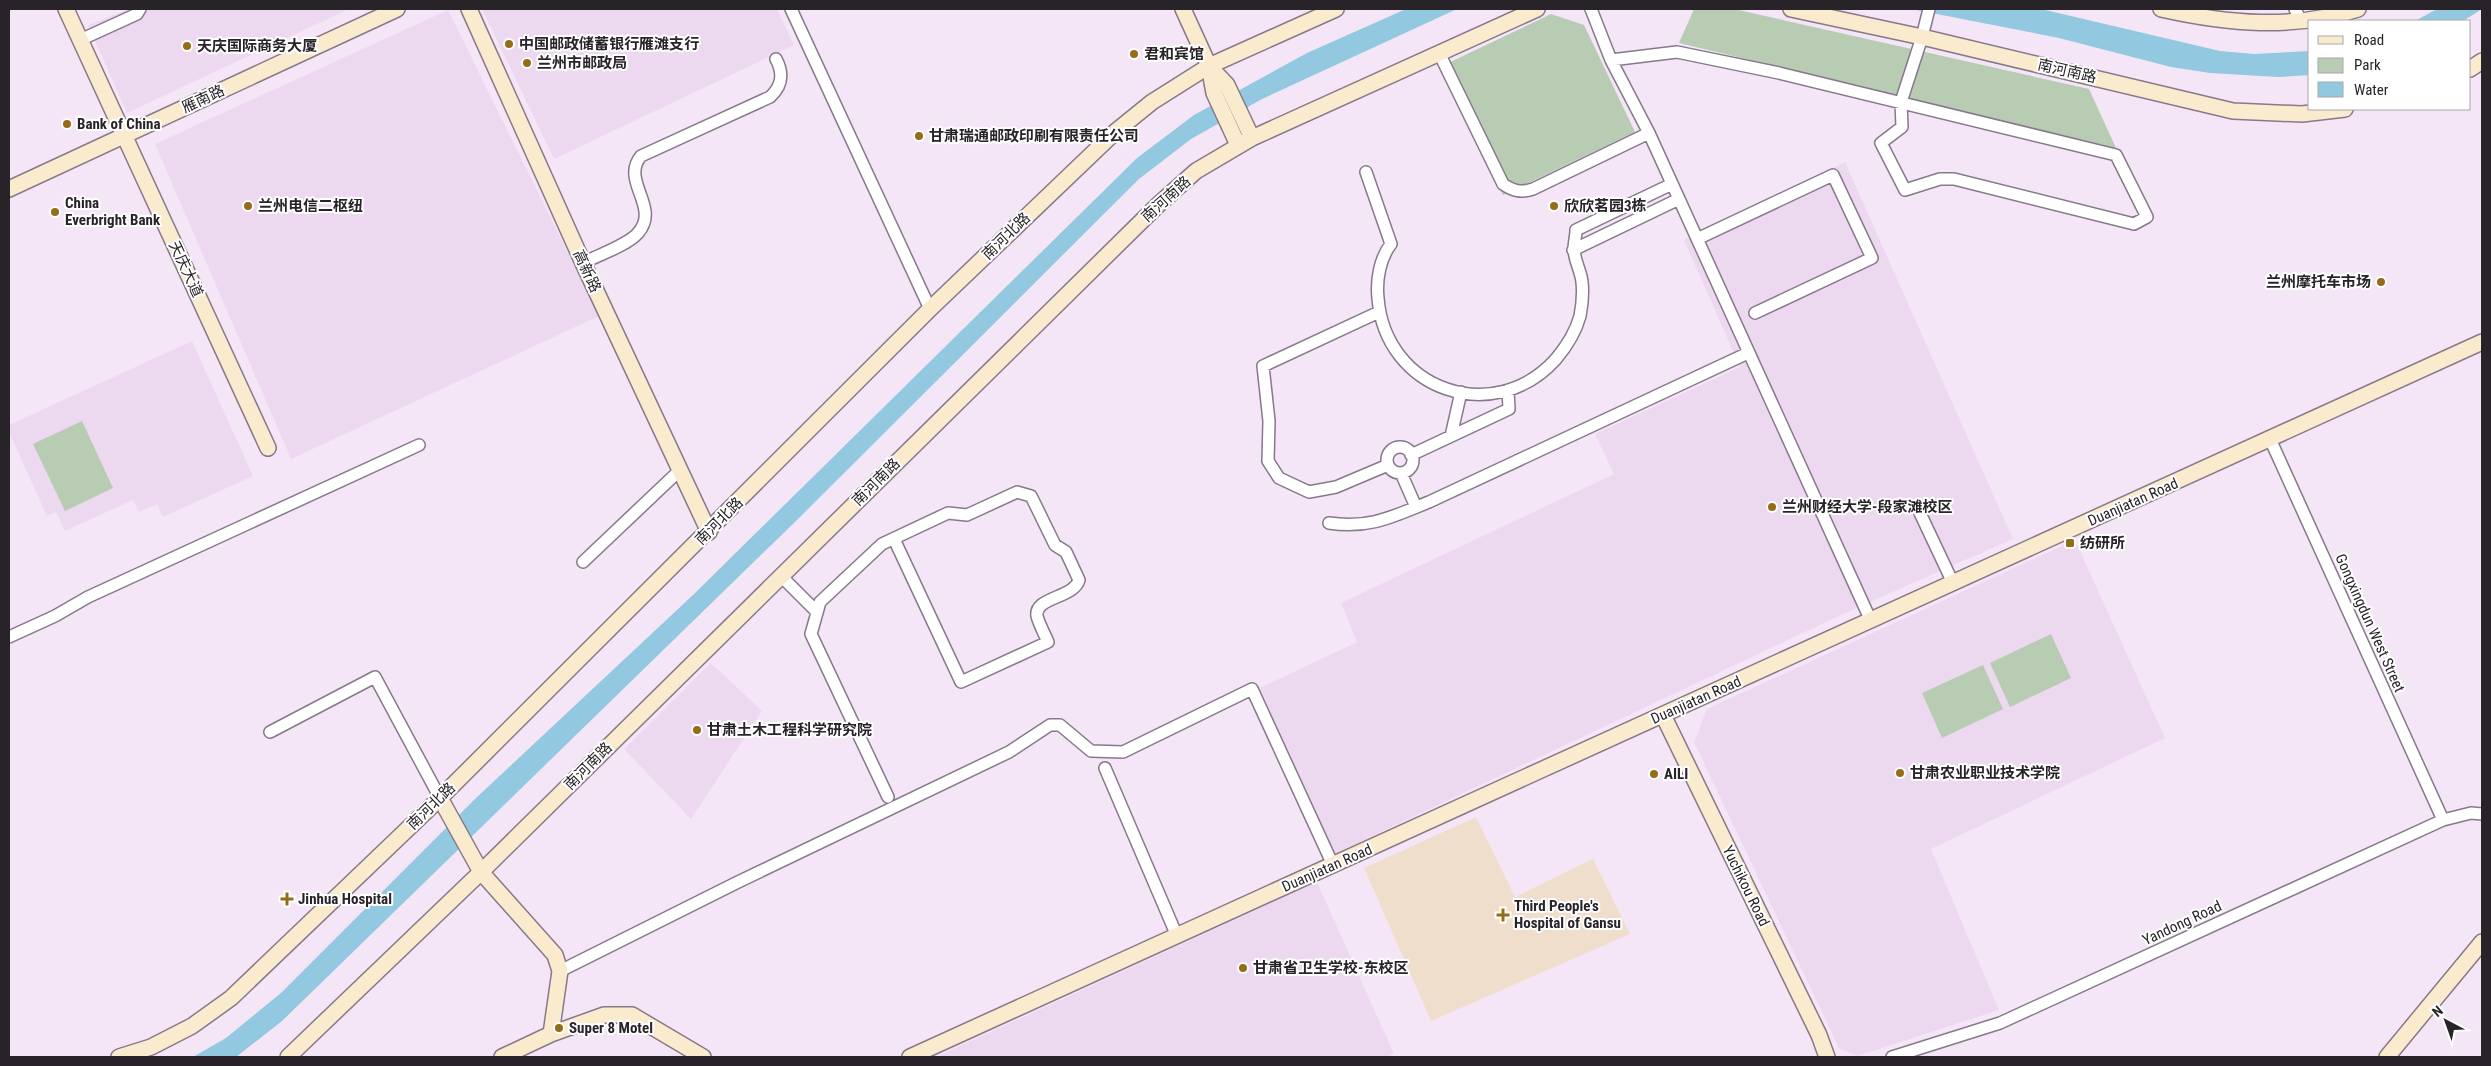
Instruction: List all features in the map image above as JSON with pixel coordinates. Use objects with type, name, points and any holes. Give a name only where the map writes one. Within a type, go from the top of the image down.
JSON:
[{"type":"street","name":"天庆大道","points":[[66,9],[268,448]]},
{"type":"street","points":[[80,40],[137,14],[140,9]]},
{"type":"street","name":"雁南路","points":[[9,189],[397,9]]},
{"type":"street","name":"高新路","points":[[469,9],[583,262],[709,532]]},
{"type":"street","points":[[790,9],[930,309]]},
{"type":"street","points":[[1183,9],[1242,135]]},
{"type":"street","name":"南河北路","points":[[119,1057],[151,1047],[192,1026],[231,998],[443,805],[930,309],[1115,132],[1152,102],[1209,66],[1336,9]]},
{"type":"street","name":"南河南路","points":[[288,1057],[481,872],[1159,204],[1196,171],[1242,135],[1440,53],[1537,9]]},
{"type":"street","points":[[1591,9],[1611,60],[1649,133],[1871,620]]},
{"type":"street","name":"南河南路","points":[[1791,9],[1922,37],[2233,111],[2302,114],[2336,110]]},
{"type":"street","points":[[1611,60],[1677,52],[1780,73],[1901,102],[2116,155],[2147,217],[2134,224],[1954,179],[1940,179],[1905,190],[1881,143],[1902,128],[1901,102],[1929,9]]},
{"type":"street","points":[[2162,9],[2197,18],[2273,24],[2298,15],[2358,9]]},
{"type":"street","points":[[1440,53],[1502,184],[1509,189],[1525,191],[1533,189],[1649,133]]},
{"type":"street","points":[[583,262],[631,240],[644,223],[646,213],[645,202],[634,175],[636,162],[641,156],[770,97],[776,91],[782,75],[776,59]]},
{"type":"street","points":[[2471,67],[2482,61]]},
{"type":"street","points":[[1366,172],[1391,244],[1385,251],[1377,284],[1379,312],[1393,349],[1416,374],[1446,390],[1480,395],[1508,390],[1543,373],[1566,348],[1580,316],[1582,282],[1573,250],[1576,230],[1672,184]]},
{"type":"street","points":[[1697,239],[1833,175],[1872,258],[1756,313]]},
{"type":"street","points":[[1573,250],[1679,199]]},
{"type":"street","points":[[1379,312],[1263,366],[1269,421],[1267,450],[1273,470],[1280,478],[1310,492],[1336,486],[1388,465]]},
{"type":"street","name":"Duanjiatan Road","points":[[910,1057],[2482,342]]},
{"type":"street","points":[[1329,523],[1347,526],[1376,523],[1416,507],[1748,353]]},
{"type":"street","points":[[1411,455],[1509,409],[1508,390]]},
{"type":"street","points":[[1451,436],[1460,392]]},
{"type":"street","name":"Gongxingdun West Street","points":[[2270,439],[2442,820]]},
{"type":"street","points":[[9,637],[55,616],[88,597],[419,445]]},
{"type":"street","points":[[1394,448],[1406,449],[1411,455],[1411,466],[1401,473],[1393,471],[1388,465],[1387,457],[1394,448]]},
{"type":"street","points":[[583,562],[680,470]]},
{"type":"street","points":[[1401,473],[1416,507]]},
{"type":"street","points":[[888,797],[810,634],[820,602],[882,544],[948,513],[966,515],[1022,492],[1033,500],[1054,545],[1066,552],[1080,580],[1073,589],[1042,603],[1038,609],[1037,616],[1048,642],[961,682],[894,539]]},
{"type":"street","points":[[1920,513],[1953,583]]},
{"type":"street","points":[[781,576],[817,612]]},
{"type":"street","points":[[270,732],[375,677],[481,872],[555,955],[560,971],[551,1034]]},
{"type":"street","points":[[560,971],[736,883],[1010,752],[1050,724],[1060,725],[1091,751],[1123,752],[1252,690],[1333,865]]},
{"type":"street","name":"Yuchikou Road","points":[[1664,715],[1819,1035],[1827,1057]]},
{"type":"street","points":[[1105,768],[1177,936]]},
{"type":"street","name":"Yandong Road","points":[[1892,1057],[2000,1023],[2442,820],[2471,813],[2482,814]]},
{"type":"street","points":[[2387,1057],[2482,942]]},
{"type":"street","points":[[502,1057],[551,1034],[604,1014],[632,1015],[691,1053],[702,1057]]},
{"type":"shaded area","points":[[129,9],[349,9],[127,113],[88,25]]},
{"type":"shaded area","points":[[484,9],[777,9],[794,45],[554,159],[483,11]]},
{"type":"shaded area","points":[[448,10],[599,316],[291,459],[155,144]]},
{"type":"shaded area","name":"兰州财经大学-段家滩校区","points":[[1845,162],[2013,539],[1856,608],[1334,854],[1260,688],[1357,642],[1341,603],[1614,474],[1595,434],[1740,367],[1684,240]]},
{"type":"shaded area","points":[[192,341],[253,476],[163,517],[157,504],[139,512],[133,500],[65,531],[56,512],[47,516],[9,432],[9,425]]},
{"type":"shaded area","name":"甘肃农业职业技术学院","points":[[2075,540],[2165,738],[1931,849],[1999,1010],[1857,1056],[1839,1048],[1694,742],[1707,709]]},
{"type":"shaded area","name":"甘肃土木工程科学研究院","points":[[711,663],[762,711],[691,819],[624,749]]},
{"type":"shaded area","name":"Third People's Hospital of Gansu","points":[[1476,817],[1515,897],[1593,859],[1630,934],[1431,1021],[1364,868]]},
{"type":"shaded area","name":"甘肃省卫生学校-东校区","points":[[1317,882],[1394,1054],[1386,1057],[936,1057]]},
{"type":"green space","points":[[1694,9],[1734,9],[2089,89],[2116,148],[1679,43]]},
{"type":"green space","points":[[1551,14],[1584,25],[1635,132],[1503,195],[1442,66]]},
{"type":"green space","points":[[82,421],[113,488],[65,511],[33,444]]},
{"type":"green space","points":[[2051,634],[2071,678],[2010,707],[1990,663]]},
{"type":"green space","points":[[1983,665],[2003,709],[1942,738],[1922,693]]},
{"type":"water","points":[[1406,9],[1457,9],[1262,99],[1191,139],[1139,179],[798,519],[282,1021],[236,1057],[193,1057],[226,1038],[281,993],[476,798],[693,595],[1137,158],[1194,115],[1307,53]]},
{"type":"water","points":[[1911,9],[2041,9],[2220,51],[2254,54],[2308,51],[2308,75],[2278,77],[2210,73],[2171,67],[2059,38]]},
{"type":"water","points":[[2437,9],[2482,9],[2465,20],[2417,20]]},
{"type":"place","name":"中国邮政储蓄银行雁滩支行","points":[[509,44]]},
{"type":"place","name":"天庆国际商务大厦","points":[[187,46]]},
{"type":"place","name":"君和宾馆","points":[[1134,54]]},
{"type":"place","name":"兰州市邮政局","points":[[527,63]]},
{"type":"place","name":"Bank of China","points":[[67,124]]},
{"type":"place","name":"甘肃瑞通邮政印刷有限责任公司","points":[[919,136]]},
{"type":"place","name":"兰州电信二枢纽","points":[[248,206]]},
{"type":"place","name":"欣欣茗园3栋","points":[[1554,206]]},
{"type":"place","name":"China Everbright Bank","points":[[55,212]]},
{"type":"place","name":"兰州摩托车市场","points":[[2381,282]]},
{"type":"place","name":"兰州财经大学-段家滩校区","points":[[1772,507]]},
{"type":"place","name":"纺研所","points":[[2070,543]]},
{"type":"place","name":"甘肃土木工程科学研究院","points":[[697,730]]},
{"type":"place","name":"甘肃农业职业技术学院","points":[[1900,773]]},
{"type":"place","name":"AILI","points":[[1654,774]]},
{"type":"place","name":"Jinhua Hospital","points":[[287,899]]},
{"type":"place","name":"Third People's Hospital of Gansu","points":[[1503,915]]},
{"type":"place","name":"甘肃省卫生学校-东校区","points":[[1243,968]]},
{"type":"place","name":"Super 8 Motel","points":[[559,1028]]}]
